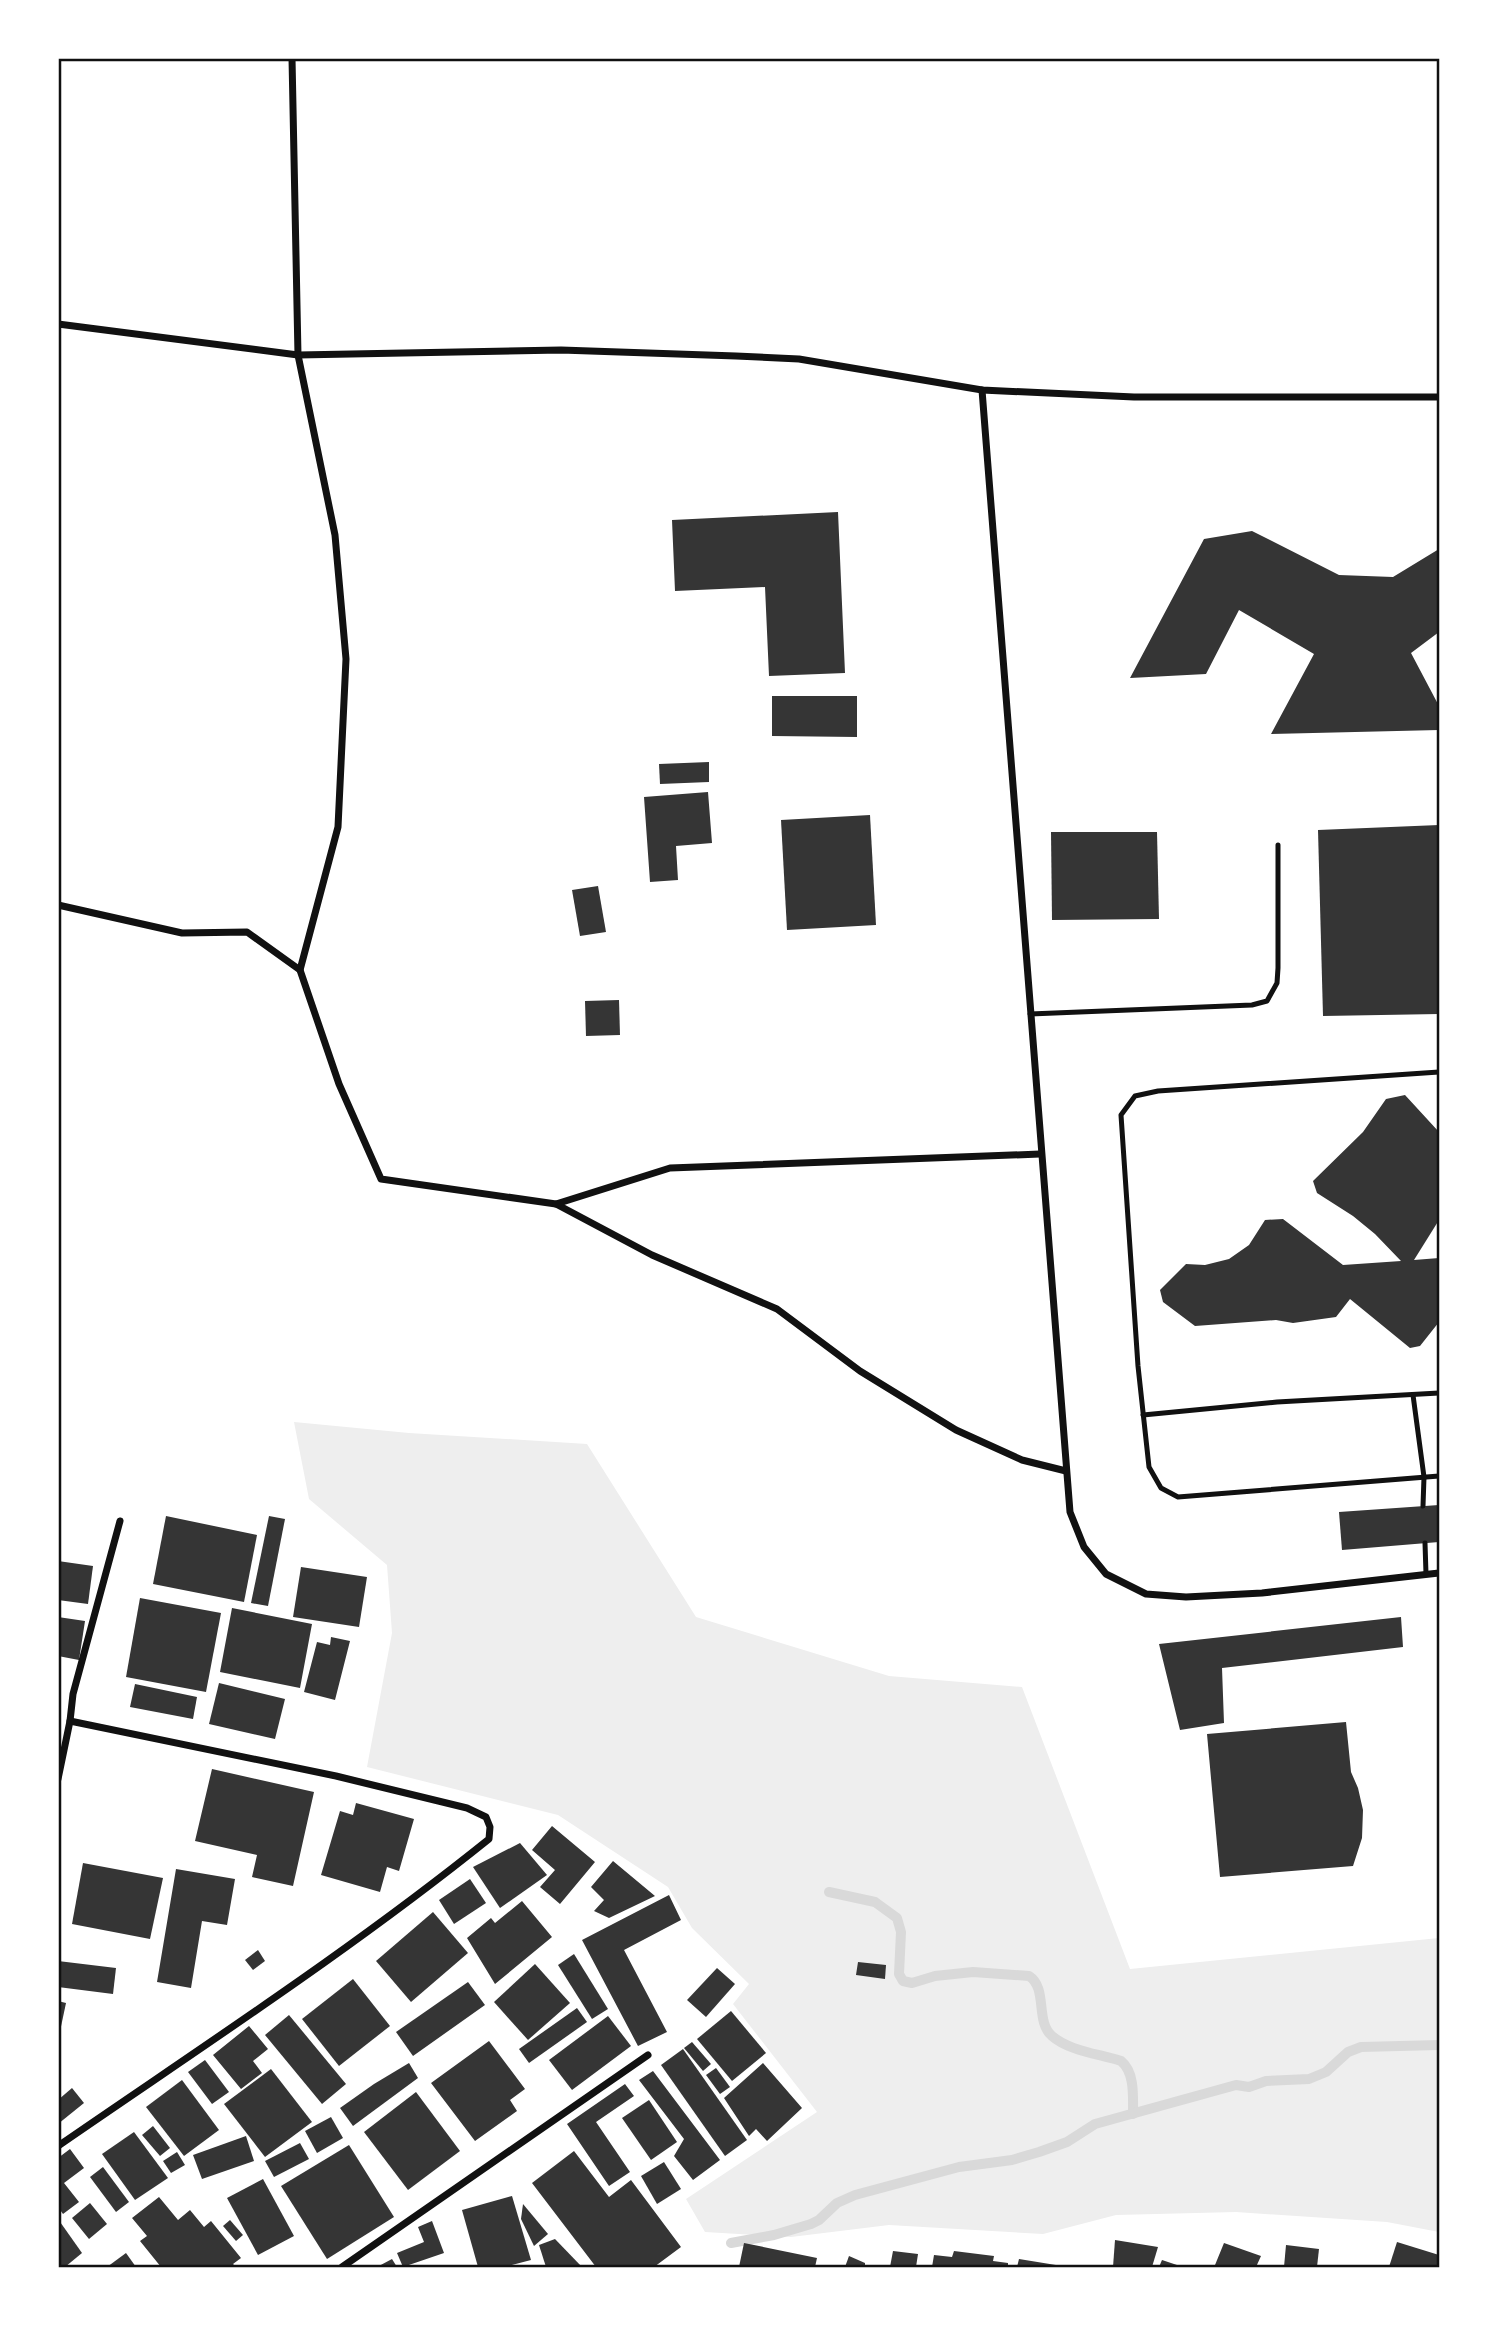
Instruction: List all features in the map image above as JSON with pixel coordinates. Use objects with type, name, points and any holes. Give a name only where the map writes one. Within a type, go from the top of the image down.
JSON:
[{"type":"street","points":[[292,58],[298,355],[335,535],[346,659],[338,827],[300,970],[339,1084],[381,1179],[556,1204],[652,1255],[777,1309],[860,1371],[956,1430],[1022,1461],[1066,1471]]},
{"type":"street","points":[[58,324],[298,355],[561,350],[736,355],[825,362],[982,390],[1134,397],[1439,397]]},
{"type":"street","points":[[982,390],[1070,1512],[1084,1547],[1106,1574],[1146,1594],[1186,1597],[1262,1593],[1439,1573]]},
{"type":"street","points":[[58,905],[182,933],[247,932],[300,970]]},
{"type":"street","points":[[556,1204],[670,1168],[1040,1154]]},
{"type":"street","points":[[58,1779],[73,1694],[120,1521]]},
{"type":"street","points":[[58,2146],[269,2003],[418,1896],[489,1839],[490,1827],[486,1817],[454,1805],[336,1776],[70,1721]]},
{"type":"street","points":[[342,2267],[648,2055]]},
{"type":"lane","points":[[1030,1014],[1252,1005],[1267,1001],[1277,983],[1279,968],[1278,845]]},
{"type":"lane","points":[[1439,1072],[1158,1091],[1135,1096],[1121,1115],[1143,1415],[1149,1467],[1161,1488],[1178,1497],[1439,1476]]},
{"type":"lane","points":[[1143,1415],[1277,1402],[1439,1393]]},
{"type":"lane","points":[[1413,1395],[1424,1477],[1423,1506]]},
{"type":"lane","points":[[1425,1543],[1426,1574]]},
{"type":"shaded area","points":[[294,1422],[409,1433],[587,1444],[696,1617],[889,1676],[1022,1687],[1130,1969],[1439,1938],[1439,2232],[1387,2222],[1236,2212],[1116,2215],[1043,2234],[889,2225],[791,2237],[705,2232],[686,2199],[817,2112],[733,2004],[749,1984],[692,1928],[668,1887],[558,1815],[367,1767],[392,1633],[387,1565],[309,1499]]},
{"type":"building","points":[[838,512],[845,673],[769,676],[765,587],[675,591],[672,520]]},
{"type":"building","points":[[1252,531],[1339,575],[1393,577],[1439,549],[1439,632],[1411,653],[1439,706],[1439,730],[1271,734],[1314,654],[1239,610],[1206,674],[1130,678],[1204,539]]},
{"type":"building","points":[[772,696],[857,696],[857,737],[772,736]]},
{"type":"building","points":[[709,762],[709,782],[660,784],[659,764]]},
{"type":"building","points":[[708,792],[712,843],[676,846],[678,880],[650,882],[644,797]]},
{"type":"building","points":[[870,815],[876,925],[787,930],[781,820]]},
{"type":"building","points":[[1439,825],[1439,1014],[1323,1016],[1318,830]]},
{"type":"building","points":[[1051,832],[1157,832],[1159,919],[1052,920]]},
{"type":"building","points":[[598,886],[606,932],[580,936],[572,890]]},
{"type":"building","points":[[619,1000],[620,1035],[586,1036],[585,1001]]},
{"type":"building","points":[[1405,1095],[1439,1132],[1439,1220],[1414,1260],[1439,1258],[1439,1322],[1420,1346],[1410,1348],[1350,1299],[1336,1317],[1293,1323],[1276,1320],[1195,1326],[1163,1302],[1160,1290],[1186,1264],[1205,1265],[1229,1259],[1249,1245],[1265,1220],[1283,1219],[1343,1265],[1401,1261],[1353,1216],[1317,1193],[1313,1181],[1363,1132],[1386,1099]]},
{"type":"building","points":[[1439,1505],[1439,1542],[1342,1550],[1339,1512]]},
{"type":"building","points":[[166,1516],[257,1535],[244,1602],[153,1584]]},
{"type":"building","points":[[269,1516],[285,1519],[268,1606],[251,1603]]},
{"type":"building","points":[[58,1561],[93,1566],[88,1604],[58,1600]]},
{"type":"building","points":[[301,1567],[367,1577],[359,1627],[293,1617]]},
{"type":"building","points":[[140,1598],[221,1613],[206,1692],[126,1677]]},
{"type":"building","points":[[232,1608],[312,1624],[300,1688],[220,1672]]},
{"type":"building","points":[[58,1617],[85,1621],[79,1660],[58,1656]]},
{"type":"building","points":[[1401,1617],[1403,1647],[1222,1668],[1224,1723],[1180,1730],[1159,1644]]},
{"type":"building","points":[[331,1637],[350,1641],[335,1700],[304,1692],[317,1642],[330,1645]]},
{"type":"building","points":[[219,1683],[285,1699],[275,1739],[209,1724]]},
{"type":"building","points":[[135,1684],[197,1697],[193,1719],[130,1707]]},
{"type":"building","points":[[1346,1722],[1351,1772],[1363,1810],[1362,1838],[1353,1866],[1220,1877],[1207,1734]]},
{"type":"building","points":[[212,1769],[314,1792],[293,1886],[252,1877],[257,1855],[195,1841]]},
{"type":"building","points":[[356,1803],[414,1819],[399,1871],[387,1867],[380,1892],[321,1875],[340,1811],[353,1815]]},
{"type":"building","points":[[552,1826],[595,1862],[560,1904],[540,1887],[555,1870],[532,1850]]},
{"type":"building","points":[[520,1843],[547,1875],[500,1908],[473,1867]]},
{"type":"building","points":[[613,1861],[655,1896],[609,1918],[594,1911],[604,1900],[591,1887]]},
{"type":"building","points":[[83,1863],[163,1878],[150,1939],[72,1924]]},
{"type":"building","points":[[176,1869],[235,1879],[227,1925],[202,1921],[191,1988],[157,1982]]},
{"type":"building","points":[[470,1879],[486,1903],[454,1924],[439,1900]]},
{"type":"building","points":[[669,1895],[681,1920],[624,1950],[667,2032],[638,2046],[582,1940]]},
{"type":"building","points":[[522,1901],[552,1937],[495,1984],[467,1938],[491,1918],[495,1923]]},
{"type":"building","points":[[433,1912],[468,1953],[411,2002],[376,1961]]},
{"type":"building","points":[[258,1950],[265,1961],[253,1970],[245,1960]]},
{"type":"building","points":[[574,1954],[608,2009],[592,2019],[558,1965]]},
{"type":"building","points":[[58,1961],[116,1968],[113,1994],[58,1987]]},
{"type":"building","points":[[858,1962],[886,1965],[885,1979],[856,1975]]},
{"type":"building","points":[[535,1964],[570,2003],[528,2040],[494,2002]]},
{"type":"building","points":[[717,1968],[735,1984],[706,2017],[687,2000]]},
{"type":"building","points":[[353,1979],[390,2026],[339,2066],[302,2019]]},
{"type":"building","points":[[468,1982],[485,2005],[413,2056],[396,2032]]},
{"type":"building","points":[[58,2001],[66,2003],[59,2036],[58,2036]]},
{"type":"building","points":[[577,2008],[587,2022],[529,2063],[519,2049]]},
{"type":"building","points":[[731,2011],[766,2053],[732,2081],[697,2039]]},
{"type":"building","points":[[289,2015],[346,2084],[322,2104],[265,2035]]},
{"type":"building","points":[[608,2016],[631,2046],[572,2090],[549,2060]]},
{"type":"building","points":[[249,2026],[268,2049],[253,2061],[262,2073],[241,2089],[213,2055]]},
{"type":"building","points":[[489,2041],[525,2089],[510,2100],[517,2111],[475,2141],[431,2083]]},
{"type":"building","points":[[692,2042],[711,2064],[703,2071],[684,2048]]},
{"type":"building","points":[[683,2049],[747,2140],[725,2156],[661,2065]]},
{"type":"building","points":[[205,2060],[229,2092],[212,2104],[188,2072]]},
{"type":"building","points":[[409,2063],[418,2078],[353,2126],[340,2108]]},
{"type":"building","points":[[763,2063],[802,2108],[767,2141],[756,2129],[749,2136],[724,2098]]},
{"type":"building","points":[[716,2068],[730,2087],[720,2094],[706,2075]]},
{"type":"building","points":[[271,2069],[312,2122],[265,2157],[224,2104]]},
{"type":"building","points":[[653,2071],[720,2160],[693,2180],[674,2156],[684,2139],[639,2080]]},
{"type":"building","points":[[182,2080],[219,2130],[184,2156],[146,2107]]},
{"type":"building","points":[[625,2084],[634,2096],[596,2122],[630,2172],[609,2186],[567,2124]]},
{"type":"building","points":[[72,2088],[84,2103],[58,2124],[58,2100]]},
{"type":"building","points":[[416,2092],[460,2151],[408,2190],[364,2132]]},
{"type":"building","points":[[649,2100],[677,2142],[651,2160],[622,2118]]},
{"type":"building","points":[[331,2117],[343,2138],[317,2153],[305,2131]]},
{"type":"building","points":[[153,2126],[170,2148],[160,2156],[142,2135]]},
{"type":"building","points":[[134,2132],[168,2178],[135,2200],[102,2154]]},
{"type":"building","points":[[246,2136],[254,2161],[202,2179],[193,2155]]},
{"type":"building","points":[[300,2143],[309,2159],[274,2177],[265,2161]]},
{"type":"building","points":[[349,2145],[394,2217],[327,2259],[281,2186]]},
{"type":"building","points":[[70,2149],[84,2168],[64,2183],[79,2202],[63,2214],[58,2207],[58,2158]]},
{"type":"building","points":[[574,2151],[609,2197],[631,2180],[681,2247],[654,2267],[596,2267],[532,2183]]},
{"type":"building","points":[[177,2152],[185,2165],[171,2173],[163,2161]]},
{"type":"building","points":[[664,2162],[681,2189],[657,2204],[641,2176]]},
{"type":"building","points":[[103,2167],[129,2202],[116,2212],[90,2177]]},
{"type":"building","points":[[263,2179],[294,2236],[258,2255],[227,2198]]},
{"type":"building","points":[[512,2196],[531,2260],[504,2267],[478,2267],[462,2210]]},
{"type":"building","points":[[159,2197],[178,2220],[190,2210],[204,2227],[211,2221],[241,2258],[233,2264],[236,2267],[161,2267],[140,2241],[147,2236],[132,2218]]},
{"type":"building","points":[[90,2203],[107,2224],[89,2239],[72,2218]]},
{"type":"building","points":[[523,2204],[548,2234],[534,2246],[521,2219]]},
{"type":"building","points":[[58,2219],[82,2253],[65,2267],[58,2267]]},
{"type":"building","points":[[230,2220],[243,2235],[236,2241],[223,2226]]},
{"type":"building","points":[[432,2221],[444,2253],[403,2267],[397,2253],[424,2242],[418,2227]]},
{"type":"building","points":[[555,2239],[582,2267],[546,2267],[539,2245]]},
{"type":"building","points":[[1115,2240],[1158,2247],[1152,2267],[1113,2267]]},
{"type":"building","points":[[1397,2242],[1439,2255],[1439,2267],[1389,2267]]},
{"type":"building","points":[[744,2243],[817,2258],[815,2267],[739,2267]]},
{"type":"building","points":[[1224,2243],[1261,2256],[1256,2267],[1215,2265]]},
{"type":"building","points":[[1286,2245],[1319,2249],[1317,2267],[1284,2267]]},
{"type":"building","points":[[893,2251],[918,2254],[916,2267],[890,2267]]},
{"type":"building","points":[[954,2251],[994,2256],[993,2261],[1008,2263],[1008,2267],[932,2267],[934,2255],[952,2257]]},
{"type":"building","points":[[126,2253],[136,2267],[107,2267]]},
{"type":"building","points":[[849,2256],[865,2263],[865,2267],[845,2267]]},
{"type":"building","points":[[392,2259],[397,2267],[377,2267]]},
{"type":"building","points":[[1019,2259],[1062,2266],[1062,2267],[1017,2267]]},
{"type":"building","points":[[1162,2260],[1183,2267],[1159,2267]]},
{"type":"waterway","points":[[829,1892],[875,1902],[897,1918],[901,1932],[899,1974],[903,1981],[912,1983],[935,1976],[973,1972],[1029,1976],[1038,1988],[1044,2022],[1052,2036],[1085,2052],[1121,2061],[1126,2066],[1132,2085],[1133,2114]]},
{"type":"waterway","points":[[731,2243],[774,2235],[811,2224],[837,2203],[855,2195],[959,2167],[1012,2160],[1039,2152],[1067,2142],[1095,2124],[1236,2085],[1249,2087],[1266,2081],[1309,2079],[1326,2072],[1348,2052],[1361,2047],[1439,2045]]}]
